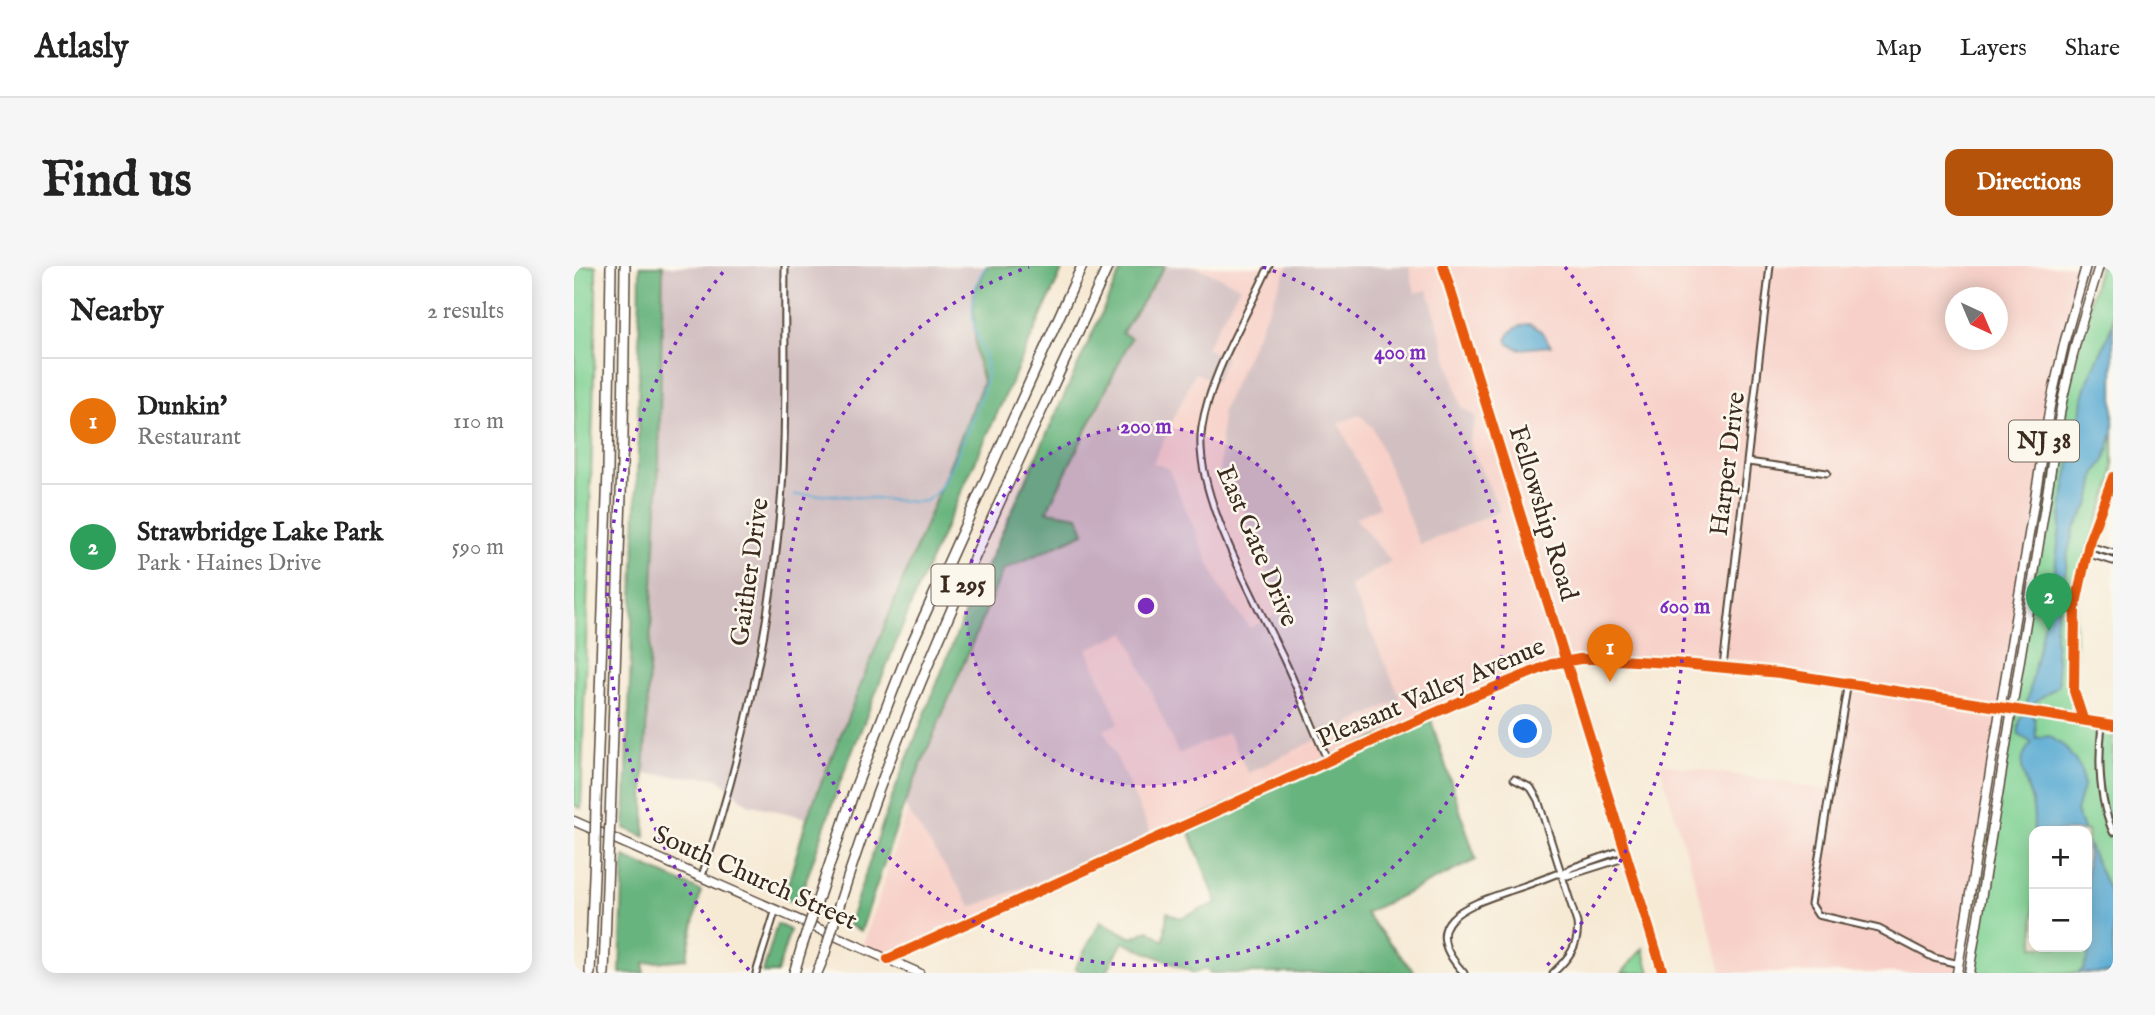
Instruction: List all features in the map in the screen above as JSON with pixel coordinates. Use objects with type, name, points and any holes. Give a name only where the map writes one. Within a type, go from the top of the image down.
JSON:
[{"type":"highway","points":[[590,973],[608,470],[611,266]]},
{"type":"highway","points":[[604,973],[624,435],[625,266]]},
{"type":"highway","name":"I 295","points":[[794,973],[853,794],[908,652],[1082,266]]},
{"type":"highway","name":"I 295","points":[[817,973],[887,768],[932,656],[1108,266]]},
{"type":"main road","name":"NJ 38","points":[[1958,968],[2051,399],[2086,266]]},
{"type":"main road","name":"NJ 38","points":[[1969,973],[2062,402],[2076,342],[2099,266]]},
{"type":"main road","name":"South Church Street","points":[[574,821],[919,973]]},
{"type":"street","name":"Gaither Drive","points":[[702,876],[727,797],[772,581],[783,470],[785,266]]},
{"type":"street","name":"East Gate Drive","points":[[1269,266],[1210,394],[1201,429],[1201,463],[1208,491],[1224,532],[1286,663],[1328,761]]},
{"type":"street","name":"Fellowship Road","points":[[1443,266],[1663,973]]},
{"type":"street","name":"Harper Drive","points":[[1723,667],[1770,266]]},
{"type":"street","points":[[1748,462],[1827,473]]},
{"type":"street","points":[[2083,719],[2074,691],[2073,628],[2077,593],[2088,546],[2113,477]]},
{"type":"street","points":[[2088,546],[2113,553]]},
{"type":"street","points":[[2086,553],[2113,561]]},
{"type":"street","name":"Pleasant Valley Avenue","points":[[888,959],[1526,673],[1566,660],[1629,660],[1723,667],[1848,682],[2113,725]]},
{"type":"street","points":[[1848,682],[1811,904],[1818,915],[1878,929],[1958,968]]},
{"type":"street","points":[[2102,724],[2100,773],[2113,832]]},
{"type":"street","points":[[1514,779],[1526,783],[1535,793],[1577,923],[1573,951],[1553,973]]},
{"type":"street","points":[[1464,973],[1445,947],[1445,933],[1451,919],[1463,909],[1479,901],[1563,874],[1567,876],[1626,853]]},
{"type":"street","points":[[756,973],[776,909]]},
{"type":"shaded area","points":[[663,266],[987,266],[973,295],[976,354],[983,382],[807,818],[748,804],[718,778],[644,774],[659,463]]},
{"type":"shaded area","points":[[1140,266],[2086,266],[2065,340],[1957,973],[1723,973],[1659,763],[1830,790],[1848,683],[1723,667],[1598,659],[1544,666],[888,959],[862,948],[930,740],[1024,516]]},
{"type":"shaded area","points":[[1165,266],[1194,266],[1240,286],[1206,348],[1226,358],[1216,381],[1195,373],[1153,463],[1168,468],[1220,588],[1250,628],[1283,612],[1229,473],[1220,476],[1222,411],[1288,266],[1409,266],[1415,293],[1428,290],[1461,407],[1476,417],[1469,443],[1500,511],[1420,545],[1373,428],[1360,415],[1339,423],[1379,507],[1355,518],[1391,561],[1350,586],[1401,699],[1248,773],[1228,733],[1178,754],[1126,632],[1087,649],[1119,723],[1104,730],[1153,838],[972,907],[904,805],[1003,570],[1083,532],[1047,512],[1131,338],[1121,333]]},
{"type":"green space","points":[[575,266],[596,266],[581,808],[574,805]]},
{"type":"green space","points":[[640,266],[663,266],[659,463],[644,774],[645,837],[625,828],[638,449]]},
{"type":"green space","points":[[987,266],[1064,266],[920,583],[840,782],[798,904],[784,898],[807,818],[983,382],[976,354],[973,295]]},
{"type":"green space","points":[[1123,266],[1165,266],[1122,333],[1131,338],[1047,511],[1078,516],[1084,533],[1003,570],[904,805],[861,931],[848,925],[890,802],[961,623]]},
{"type":"green space","points":[[2099,266],[2113,266],[2113,479],[2086,553],[2075,608],[2076,702],[2083,719],[2113,725],[2113,973],[1969,973],[2055,439]]},
{"type":"green space","points":[[1429,714],[1476,860],[1365,913],[1415,973],[1211,973],[1205,969],[1194,973],[1123,942],[1106,973],[1084,973],[1075,968],[1101,921],[1132,938],[1149,930],[1164,941],[1167,912],[1180,918],[1217,903],[1186,823]]},
{"type":"green space","points":[[624,857],[701,891],[686,959],[644,963],[644,973],[620,973]]},
{"type":"green space","points":[[777,924],[790,930],[777,973],[763,973]]},
{"type":"green space","points":[[1643,948],[1650,973],[1622,973]]},
{"type":"water","points":[[2113,319],[2113,433],[2105,460],[2096,472],[2090,503],[2074,529],[2068,552],[2056,619],[2059,685],[2035,702],[2032,714],[2035,719],[2036,738],[2049,736],[2065,747],[2082,770],[2083,786],[2076,812],[2082,826],[2034,826],[2033,809],[2022,767],[2026,751],[2032,743],[2019,735],[2019,726],[2025,713],[2055,569],[2065,486],[2083,397]]},
{"type":"water","points":[[1530,324],[1541,331],[1551,346],[1519,349],[1509,344],[1507,339],[1513,330]]},
{"type":"water","points":[[2092,853],[2113,900],[2113,973],[2077,973],[2084,969],[2089,952],[2092,952]]},
{"type":"waterway","points":[[794,495],[831,495],[915,502],[926,501],[937,492],[950,469],[985,381],[986,360],[972,313],[976,288],[986,266]]},
{"type":"cycle path","points":[[1443,266],[1663,973]]},
{"type":"cycle path","points":[[2083,719],[2074,691],[2075,608],[2090,539],[2113,477]]},
{"type":"cycle path","points":[[888,959],[1459,702],[1552,664],[1598,659],[1780,673],[2113,725]]},
{"type":"place","name":"Strawbridge Lake Park","points":[[2049,631]]},
{"type":"place","name":"Dunkin'","points":[[1610,682]]}]
